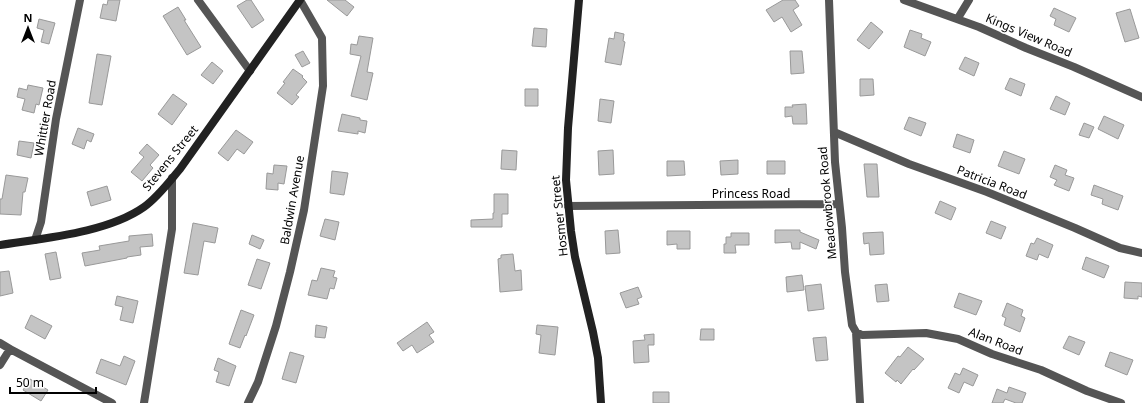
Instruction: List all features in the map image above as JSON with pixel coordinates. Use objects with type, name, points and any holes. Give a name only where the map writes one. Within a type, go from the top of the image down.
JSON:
[{"type":"street","name":"Whittier Road","points":[[35,240],[41,222],[56,119],[80,0]]},
{"type":"street","points":[[198,0],[250,71]]},
{"type":"street","name":"Stevens Street","points":[[0,245],[35,240],[98,227],[122,219],[145,207],[164,189],[300,0]]},
{"type":"street","name":"Baldwin Avenue","points":[[248,403],[258,382],[276,326],[290,272],[304,210],[323,86],[322,38],[300,0]]},
{"type":"street","name":"Hosmer Street","points":[[579,0],[568,135],[566,180],[575,257],[596,345],[601,403]]},
{"type":"street","name":"Meadowbrook Road","points":[[829,0],[835,162],[845,272],[852,324],[856,332],[860,403]]},
{"type":"street","name":"Kings View Road","points":[[904,0],[958,18],[1142,97]]},
{"type":"street","points":[[958,18],[969,0]]},
{"type":"street","name":"Patricia Road","points":[[834,132],[910,164],[987,192],[1076,228],[1120,248],[1142,253]]},
{"type":"street","points":[[144,403],[172,229],[172,178]]},
{"type":"street","name":"Princess Road","points":[[568,206],[839,204]]},
{"type":"street","name":"Alan Road","points":[[856,332],[862,335],[926,333],[958,339],[992,354],[1041,370],[1087,391],[1121,403]]},
{"type":"street","points":[[0,343],[112,403]]},
{"type":"street","points":[[0,365],[10,349]]},
{"type":"building","points":[[108,0],[120,0],[116,21],[100,18],[103,4],[107,5]]},
{"type":"building","points":[[247,0],[251,0],[264,20],[252,28],[237,6]]},
{"type":"building","points":[[327,0],[345,0],[354,7],[347,16]]},
{"type":"building","points":[[783,0],[795,0],[799,6],[793,10],[802,25],[791,32],[782,17],[774,22],[766,10]]},
{"type":"building","points":[[178,7],[186,20],[184,20],[201,47],[187,55],[163,16]]},
{"type":"building","points":[[1054,8],[1076,18],[1069,32],[1054,25],[1056,19],[1050,16]]},
{"type":"building","points":[[1130,9],[1139,38],[1125,42],[1116,13]]},
{"type":"building","points":[[39,19],[55,23],[49,44],[41,42],[44,30],[37,28]]},
{"type":"building","points":[[871,22],[883,32],[869,49],[857,40]]},
{"type":"building","points":[[534,28],[547,29],[546,47],[532,46]]},
{"type":"building","points":[[910,30],[922,34],[921,38],[931,42],[925,56],[904,47]]},
{"type":"building","points":[[615,32],[624,34],[623,41],[625,42],[621,65],[605,62],[609,38],[614,39]]},
{"type":"building","points":[[359,36],[373,38],[367,72],[373,73],[367,100],[351,96],[361,56],[350,54],[351,44],[357,45]]},
{"type":"building","points":[[303,51],[310,63],[302,67],[295,55]]},
{"type":"building","points":[[790,51],[802,51],[804,73],[791,74]]},
{"type":"building","points":[[97,54],[111,56],[102,105],[89,103]]},
{"type":"building","points":[[965,57],[979,63],[974,76],[959,69]]},
{"type":"building","points":[[212,62],[223,71],[213,84],[201,75]]},
{"type":"building","points":[[293,69],[303,76],[302,77],[307,82],[296,95],[299,97],[292,105],[277,93]]},
{"type":"building","points":[[1010,78],[1025,84],[1021,96],[1005,89]]},
{"type":"building","points":[[860,79],[873,79],[874,95],[860,96]]},
{"type":"building","points":[[28,85],[43,88],[39,105],[36,104],[34,113],[22,110],[25,99],[17,97],[19,88],[27,90]]},
{"type":"building","points":[[525,89],[538,89],[538,106],[525,106]]},
{"type":"building","points":[[173,94],[187,104],[172,125],[158,114]]},
{"type":"building","points":[[1056,96],[1070,103],[1065,115],[1050,109]]},
{"type":"building","points":[[600,99],[614,101],[611,123],[598,121]]},
{"type":"building","points":[[806,104],[807,124],[793,124],[792,116],[785,117],[785,107]]},
{"type":"building","points":[[342,114],[367,121],[365,133],[358,131],[358,134],[338,131]]},
{"type":"building","points":[[1104,116],[1124,125],[1118,139],[1098,129]]},
{"type":"building","points":[[909,117],[926,123],[921,136],[904,129]]},
{"type":"building","points":[[1084,123],[1094,127],[1089,138],[1079,135]]},
{"type":"building","points":[[78,128],[94,134],[91,142],[87,140],[84,149],[72,144]]},
{"type":"building","points":[[236,130],[253,142],[244,154],[237,149],[228,161],[218,153]]},
{"type":"building","points":[[957,134],[974,140],[970,153],[953,147]]},
{"type":"building","points":[[19,141],[34,143],[31,158],[17,155]]},
{"type":"building","points":[[147,144],[159,155],[150,165],[153,168],[142,181],[131,172],[144,157],[139,153]]},
{"type":"building","points":[[502,150],[517,151],[516,170],[501,169]]},
{"type":"building","points":[[613,150],[614,174],[599,175],[598,151]]},
{"type":"building","points":[[1004,151],[1025,159],[1019,174],[998,166]]},
{"type":"building","points":[[738,160],[738,174],[721,175],[720,161]]},
{"type":"building","points":[[667,161],[684,161],[685,175],[667,176]]},
{"type":"building","points":[[767,161],[785,161],[785,174],[767,174]]},
{"type":"building","points":[[864,164],[877,164],[879,197],[867,197]]},
{"type":"building","points":[[274,165],[287,166],[284,184],[278,183],[278,190],[266,189],[267,173],[273,174]]},
{"type":"building","points":[[1055,165],[1067,170],[1065,175],[1074,178],[1069,191],[1054,185],[1057,180],[1050,177]]},
{"type":"building","points":[[332,171],[348,173],[344,195],[330,193]]},
{"type":"building","points":[[6,175],[28,178],[25,192],[23,192],[21,215],[0,214],[0,199],[2,199]]},
{"type":"building","points":[[1094,185],[1123,196],[1118,210],[1102,204],[1103,199],[1091,195]]},
{"type":"building","points":[[107,186],[111,200],[91,206],[87,192]]},
{"type":"building","points":[[494,194],[508,194],[508,214],[502,214],[502,227],[471,227],[471,220],[493,219]]},
{"type":"building","points":[[940,201],[956,208],[951,220],[935,213]]},
{"type":"building","points":[[325,219],[339,222],[335,240],[320,236]]},
{"type":"building","points":[[991,221],[1006,227],[1001,239],[986,233]]},
{"type":"building","points":[[193,223],[218,228],[215,243],[204,241],[198,275],[184,273]]},
{"type":"building","points":[[618,230],[620,253],[606,254],[605,231]]},
{"type":"building","points":[[775,230],[800,230],[800,232],[819,240],[816,249],[800,242],[800,249],[792,249],[791,242],[775,243]]},
{"type":"building","points":[[667,231],[690,231],[690,249],[677,249],[677,244],[667,245]]},
{"type":"building","points":[[883,232],[884,254],[870,255],[869,243],[864,244],[863,233]]},
{"type":"building","points":[[731,233],[749,233],[749,245],[735,245],[736,253],[724,253],[726,237],[731,237]]},
{"type":"building","points":[[152,234],[153,246],[140,247],[141,255],[85,266],[82,253],[100,250],[99,246],[129,241],[129,236]]},
{"type":"building","points":[[252,235],[264,240],[260,249],[249,244]]},
{"type":"building","points":[[1037,238],[1053,245],[1048,258],[1039,254],[1037,260],[1026,256],[1031,243],[1034,244]]},
{"type":"building","points":[[56,252],[61,278],[50,280],[45,254]]},
{"type":"building","points":[[513,254],[515,271],[521,270],[522,290],[500,292],[498,259],[501,258],[501,255]]},
{"type":"building","points":[[1086,257],[1109,266],[1104,278],[1082,269]]},
{"type":"building","points":[[257,259],[270,263],[261,289],[248,285]]},
{"type":"building","points":[[321,268],[335,271],[333,277],[337,278],[334,289],[330,288],[327,299],[308,295],[312,280],[317,281]]},
{"type":"building","points":[[9,271],[13,293],[0,296],[0,272]]},
{"type":"building","points":[[802,275],[804,290],[787,292],[786,277]]},
{"type":"building","points":[[1125,282],[1142,283],[1142,297],[1138,296],[1138,299],[1124,298]]},
{"type":"building","points":[[821,284],[824,309],[808,311],[805,286]]},
{"type":"building","points":[[887,284],[889,301],[877,302],[875,285]]},
{"type":"building","points":[[638,287],[642,297],[637,299],[639,304],[626,308],[620,293]]},
{"type":"building","points":[[959,293],[982,301],[976,315],[954,307]]},
{"type":"building","points":[[117,296],[138,301],[133,323],[120,320],[123,307],[115,305]]},
{"type":"building","points":[[1007,303],[1023,310],[1021,316],[1025,318],[1020,332],[1004,325],[1006,318],[1002,316]]},
{"type":"building","points":[[241,310],[254,315],[240,348],[229,344]]},
{"type":"building","points":[[31,315],[52,326],[45,339],[25,328]]},
{"type":"building","points":[[427,322],[434,332],[429,335],[434,342],[417,353],[412,345],[403,351],[397,343]]},
{"type":"building","points":[[316,325],[327,327],[325,338],[315,337]]},
{"type":"building","points":[[537,325],[558,327],[555,355],[539,353],[541,335],[536,334]]},
{"type":"building","points":[[701,329],[714,329],[714,340],[700,340]]},
{"type":"building","points":[[654,334],[654,345],[648,345],[649,362],[634,363],[633,341],[645,340],[644,335]]},
{"type":"building","points":[[1069,336],[1085,342],[1079,355],[1063,348]]},
{"type":"building","points":[[826,337],[828,360],[816,361],[813,338]]},
{"type":"building","points":[[908,347],[924,359],[914,370],[913,369],[901,384],[885,373],[898,356],[900,357]]},
{"type":"building","points":[[290,352],[304,356],[296,383],[282,379]]},
{"type":"building","points":[[1110,352],[1133,360],[1127,375],[1105,366]]},
{"type":"building","points":[[124,356],[135,361],[126,385],[96,373],[101,359],[120,366]]},
{"type":"building","points":[[218,358],[236,366],[229,386],[216,382],[219,372],[214,370]]},
{"type":"building","points":[[963,368],[978,375],[973,386],[964,382],[959,393],[948,388],[955,373],[960,375]]},
{"type":"building","points":[[30,379],[48,390],[41,401],[23,390]]},
{"type":"building","points":[[1009,387],[1026,393],[1022,403],[1016,403],[1005,399],[1003,403],[992,403],[997,389],[1007,393]]},
{"type":"building","points":[[653,392],[669,392],[669,403],[653,403]]}]
